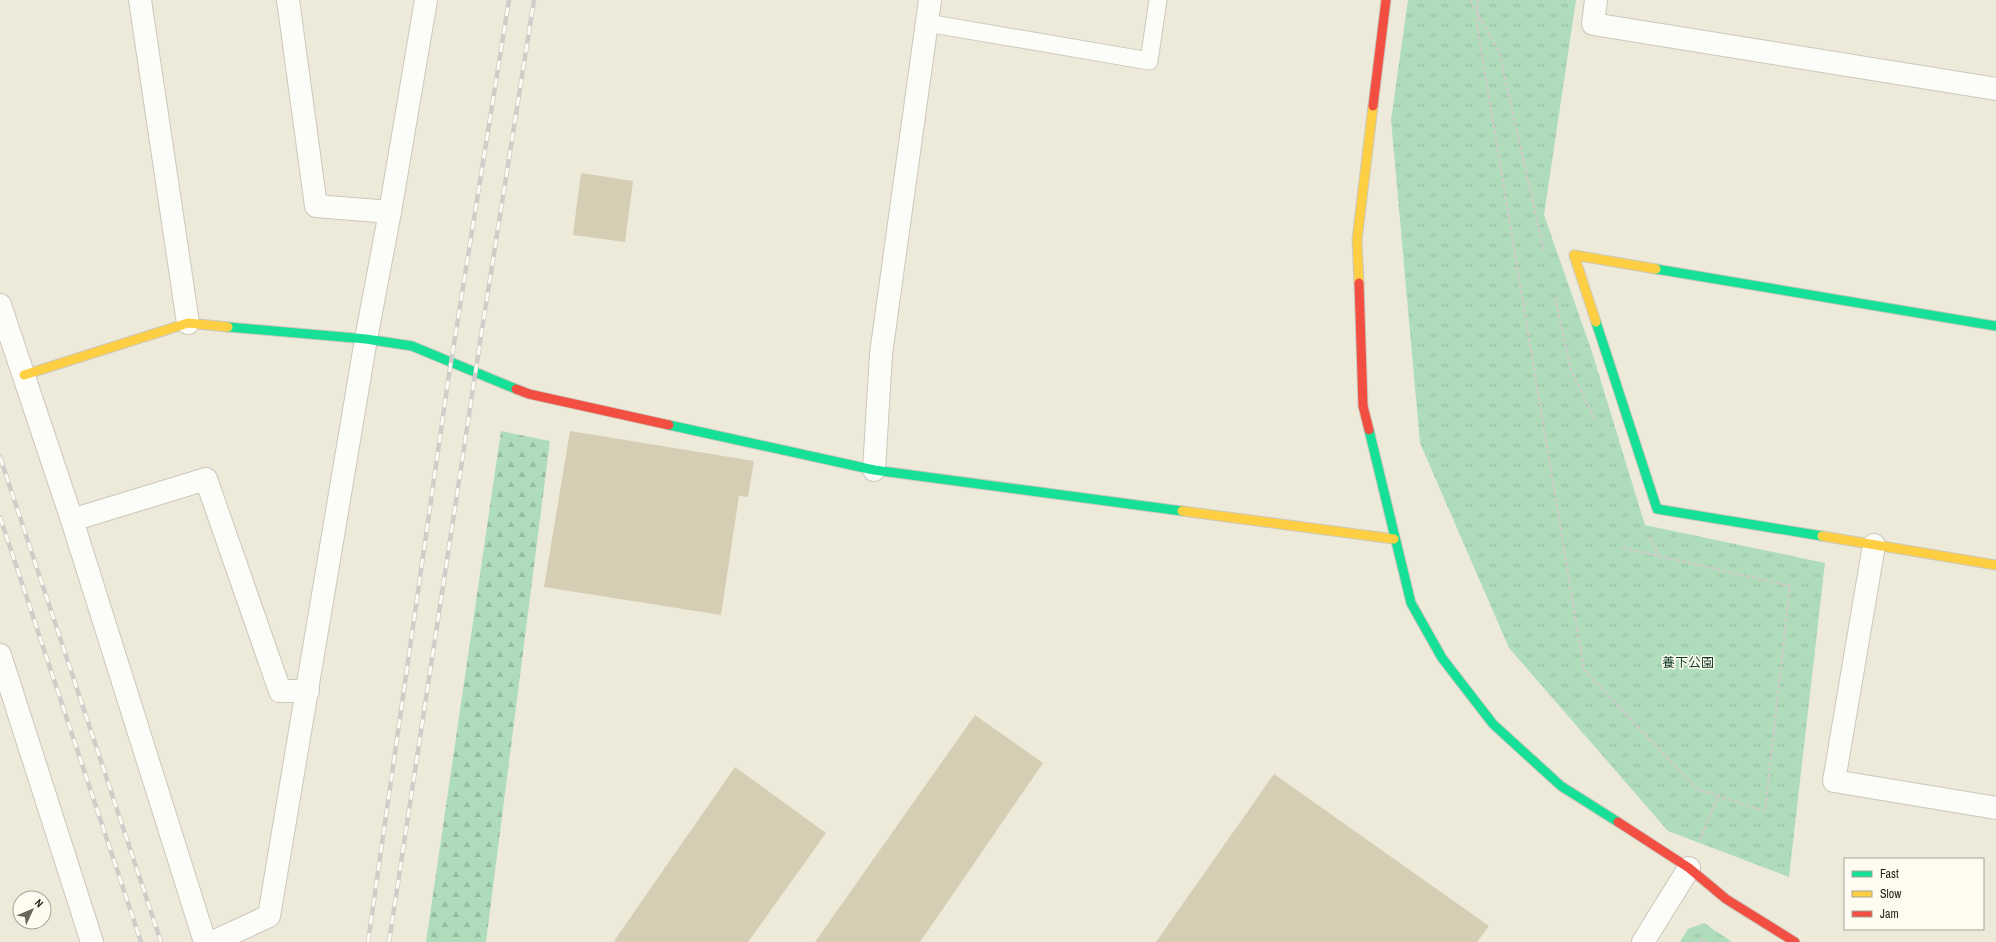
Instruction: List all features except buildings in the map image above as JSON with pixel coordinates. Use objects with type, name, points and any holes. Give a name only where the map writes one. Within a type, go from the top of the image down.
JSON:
[{"type":"street","points":[[140,0],[188,323]]},
{"type":"street","points":[[288,0],[316,206],[390,212]]},
{"type":"street","points":[[213,942],[269,916],[366,339],[390,212],[426,0]]},
{"type":"street","points":[[874,470],[881,354],[930,0]]},
{"type":"street","points":[[1386,0],[1357,240],[1363,406],[1394,539],[1411,603],[1442,658],[1493,724],[1561,786],[1689,868],[1726,898],[1795,942]]},
{"type":"street","points":[[1596,0],[1593,24],[1996,89]]},
{"type":"street","points":[[1996,326],[1574,255],[1657,509],[1996,565]]},
{"type":"street","points":[[0,305],[72,520],[205,942]]},
{"type":"street","points":[[24,375],[188,323],[366,339],[412,346],[528,394],[874,470],[1394,539]]},
{"type":"street","points":[[72,520],[206,479],[280,690],[308,691]]},
{"type":"street","points":[[1874,545],[1834,781],[1996,808]]},
{"type":"street","points":[[0,655],[92,942]]},
{"type":"street","points":[[1643,942],[1689,868]]},
{"type":"lane","points":[[927,23],[1149,61],[1158,0]]},
{"type":"path","points":[[1478,0],[1477,25],[1584,670],[1697,789],[1765,811],[1790,586],[1620,547]]},
{"type":"path","points":[[1689,868],[1718,796]]},
{"type":"path","points":[[1700,942],[1702,939],[1706,942]]},
{"type":"green space","name":"養下公園","points":[[1408,0],[1576,0],[1544,215],[1592,352],[1645,525],[1825,563],[1789,877],[1668,831],[1509,648],[1420,443],[1391,120]]},
{"type":"green space","points":[[501,431],[550,441],[486,942],[426,942]]},
{"type":"green space","points":[[1704,923],[1732,942],[1680,942],[1688,929]]},
{"type":"railway","points":[[368,942],[448,381],[509,0]]},
{"type":"railway","points":[[389,942],[481,336],[534,0]]},
{"type":"railway","points":[[0,457],[161,942]]},
{"type":"railway","points":[[0,517],[141,942]]},
{"type":"traffic: fast","points":[[1656,269],[1996,326]]},
{"type":"traffic: fast","points":[[1596,322],[1657,509],[1822,536]]},
{"type":"traffic: fast","points":[[228,327],[366,339],[412,346],[516,389]]},
{"type":"traffic: fast","points":[[669,425],[874,470],[1182,511]]},
{"type":"traffic: fast","points":[[1369,430],[1411,603],[1442,658],[1493,724],[1561,786],[1618,822]]},
{"type":"traffic: slow","points":[[1359,283],[1357,240],[1373,106]]},
{"type":"traffic: slow","points":[[1596,322],[1574,255],[1656,269]]},
{"type":"traffic: slow","points":[[24,375],[188,323],[228,327]]},
{"type":"traffic: slow","points":[[1182,511],[1394,539]]},
{"type":"traffic: slow","points":[[1822,536],[1996,565]]},
{"type":"traffic: jam","points":[[1373,106],[1386,0]]},
{"type":"traffic: jam","points":[[1359,283],[1363,406],[1369,430]]},
{"type":"traffic: jam","points":[[516,389],[529,394],[669,425]]},
{"type":"traffic: jam","points":[[1618,822],[1689,868],[1726,899],[1795,942]]}]
